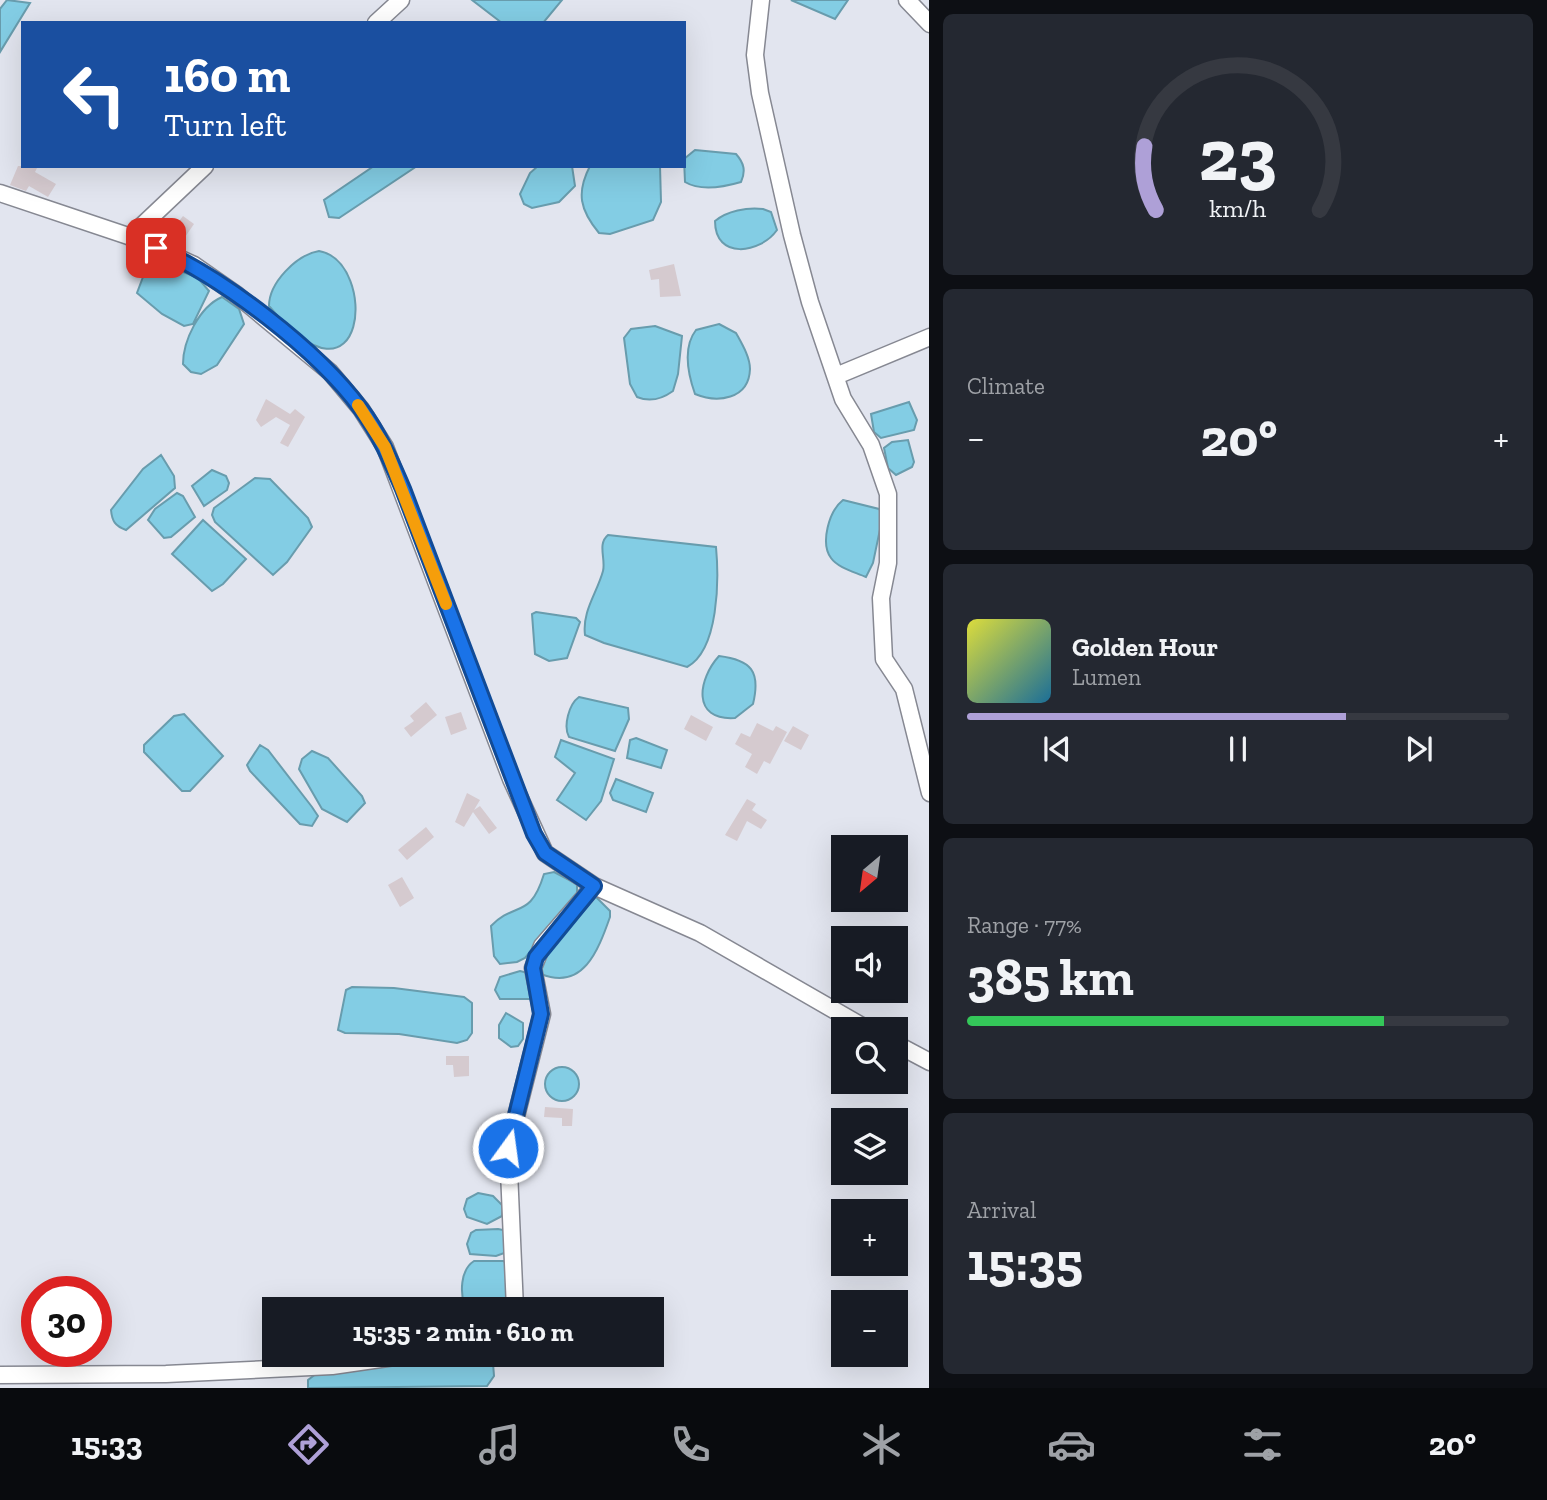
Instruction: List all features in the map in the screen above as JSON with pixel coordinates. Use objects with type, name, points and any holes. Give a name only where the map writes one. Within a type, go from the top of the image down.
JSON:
[{"type":"street","points":[[378,21],[401,0]]},
{"type":"street","points":[[761,0],[755,55],[760,93],[795,248],[843,400],[872,445],[888,494],[888,563],[881,598],[884,659],[904,689],[929,793]]},
{"type":"street","points":[[907,0],[929,24]]},
{"type":"street","points":[[130,237],[203,168]]},
{"type":"street","points":[[0,193],[130,237],[194,265],[237,295],[330,372],[361,409],[385,447],[534,834],[545,853],[594,886],[700,933],[846,1017]]},
{"type":"street","points":[[836,376],[929,337]]},
{"type":"street","points":[[514,1297],[508,1148],[541,1014],[533,968],[542,946],[594,886]]},
{"type":"street","points":[[908,1051],[929,1062]]},
{"type":"street","points":[[0,1375],[166,1374],[311,1367]]},
{"type":"water","points":[[7,0],[30,3],[0,52],[0,9]]},
{"type":"water","points":[[472,0],[562,0],[545,21],[499,21]]},
{"type":"water","points":[[791,0],[848,0],[835,19]]},
{"type":"water","points":[[695,150],[736,154],[743,167],[741,182],[720,187],[691,185],[685,182],[686,157]]},
{"type":"water","points":[[371,168],[414,168],[339,218],[329,217],[324,200]]},
{"type":"water","points":[[536,168],[572,168],[575,186],[559,202],[532,208],[524,204],[520,194],[530,173]]},
{"type":"water","points":[[589,168],[660,168],[661,202],[653,220],[610,234],[599,233],[588,217],[582,201]]},
{"type":"water","points":[[763,209],[771,212],[777,230],[769,238],[750,248],[740,249],[722,242],[717,234],[715,221],[737,210]]},
{"type":"water","points":[[319,251],[338,261],[350,281],[355,304],[353,327],[344,343],[327,349],[302,338],[269,306],[274,288],[285,271],[301,258]]},
{"type":"water","points":[[159,262],[198,278],[209,291],[193,324],[184,326],[162,314],[137,293],[143,277]]},
{"type":"water","points":[[222,297],[239,309],[244,324],[217,365],[201,374],[191,372],[183,364],[189,335],[206,308]]},
{"type":"water","points":[[719,324],[736,333],[750,364],[748,379],[738,393],[722,398],[704,397],[695,394],[689,370],[689,345],[696,330]]},
{"type":"water","points":[[655,326],[682,336],[678,374],[673,391],[660,398],[646,399],[637,397],[630,384],[624,338],[631,329]]},
{"type":"water","points":[[909,402],[917,420],[914,430],[881,438],[874,432],[871,414]]},
{"type":"water","points":[[908,440],[914,462],[912,467],[896,475],[888,468],[884,448],[892,442]]},
{"type":"water","points":[[161,455],[174,476],[175,488],[126,530],[119,527],[113,520],[111,510],[143,469]]},
{"type":"water","points":[[212,470],[226,476],[229,483],[227,490],[204,506],[192,486]]},
{"type":"water","points":[[255,478],[270,479],[308,518],[312,527],[287,562],[273,575],[215,522],[212,515],[214,508]]},
{"type":"water","points":[[177,493],[183,496],[195,517],[171,537],[164,538],[148,520],[155,509]]},
{"type":"water","points":[[843,500],[879,509],[883,515],[873,563],[866,577],[838,564],[828,552],[826,536],[830,519]]},
{"type":"water","points":[[203,520],[246,559],[223,584],[212,591],[172,554]]},
{"type":"water","points":[[608,535],[716,547],[717,595],[711,630],[698,658],[687,667],[585,635],[588,610],[603,571],[602,547]]},
{"type":"water","points":[[536,612],[576,618],[580,622],[567,658],[549,661],[535,654],[532,614]]},
{"type":"water","points":[[719,656],[746,664],[754,675],[756,683],[753,704],[735,718],[711,713],[705,706],[703,687],[706,676]]},
{"type":"water","points":[[579,697],[628,708],[629,719],[615,751],[569,737],[568,716]]},
{"type":"water","points":[[184,714],[223,756],[190,791],[182,791],[144,752],[144,745],[174,716]]},
{"type":"water","points":[[636,738],[667,750],[661,768],[627,758],[630,740]]},
{"type":"water","points":[[561,740],[614,759],[601,801],[586,820],[557,800],[575,773],[555,757]]},
{"type":"water","points":[[260,745],[268,750],[318,816],[312,826],[300,824],[250,771],[247,765]]},
{"type":"water","points":[[312,751],[328,758],[362,796],[365,803],[347,822],[322,809],[299,769],[302,759]]},
{"type":"water","points":[[616,779],[653,793],[646,812],[613,800],[610,793]]},
{"type":"water","points":[[554,872],[577,884],[577,895],[525,958],[500,964],[494,956],[491,926],[500,918],[527,904],[539,888],[544,874]]},
{"type":"water","points":[[596,897],[610,911],[610,917],[600,943],[587,965],[568,977],[556,978],[541,974],[538,962],[590,899]]},
{"type":"water","points":[[520,971],[528,973],[532,995],[530,999],[500,999],[495,990],[500,977]]},
{"type":"water","points":[[352,987],[394,988],[464,997],[472,1003],[472,1033],[467,1040],[457,1043],[399,1034],[345,1033],[338,1030],[346,990]]},
{"type":"water","points":[[506,1013],[523,1023],[523,1039],[518,1046],[511,1047],[499,1038],[499,1025]]},
{"type":"water","points":[[562,1067],[574,1072],[579,1084],[574,1096],[562,1101],[550,1096],[545,1084],[550,1072]]},
{"type":"water","points":[[478,1193],[493,1196],[503,1206],[502,1216],[487,1224],[467,1217],[464,1209],[467,1199]]},
{"type":"water","points":[[476,1230],[508,1231],[507,1252],[496,1256],[470,1254],[467,1244],[471,1233]]},
{"type":"water","points":[[474,1261],[504,1261],[508,1268],[507,1297],[462,1297],[462,1282],[469,1265]]},
{"type":"water","points":[[360,1367],[493,1367],[494,1376],[487,1386],[308,1388],[308,1380],[321,1370]]},
{"type":"building","points":[[18,166],[37,168],[35,172],[56,184],[48,197],[29,186],[26,191],[10,185]]},
{"type":"building","points":[[183,216],[194,224],[181,243],[184,245],[182,248],[155,232],[149,233],[161,222],[171,232]]},
{"type":"building","points":[[674,264],[681,296],[660,297],[659,279],[651,280],[649,270]]},
{"type":"building","points":[[266,399],[290,414],[295,409],[305,417],[288,447],[280,443],[290,425],[276,417],[261,427],[256,420]]},
{"type":"building","points":[[426,702],[437,715],[411,737],[404,728],[414,721],[410,716]]},
{"type":"building","points":[[461,712],[467,729],[451,735],[445,717]]},
{"type":"building","points":[[691,715],[713,727],[706,741],[684,729]]},
{"type":"building","points":[[757,723],[773,731],[776,726],[787,732],[770,764],[764,761],[757,774],[745,767],[752,754],[735,744],[741,733],[750,737]]},
{"type":"building","points":[[793,726],[809,735],[801,750],[784,741]]},
{"type":"building","points":[[467,793],[480,800],[474,810],[480,806],[497,828],[489,834],[473,812],[464,827],[455,822]]},
{"type":"building","points":[[747,799],[756,804],[752,810],[767,820],[761,829],[747,821],[737,841],[725,835]]},
{"type":"building","points":[[426,827],[434,837],[407,860],[398,850]]},
{"type":"building","points":[[402,877],[414,898],[400,907],[388,885]]},
{"type":"building","points":[[446,1056],[469,1056],[469,1076],[454,1077],[453,1065],[446,1065]]},
{"type":"building","points":[[545,1107],[573,1109],[572,1126],[562,1126],[562,1118],[544,1117]]},
{"type":"slow traffic","points":[[358,405],[385,447],[446,604]]},
{"type":"route","points":[[156,248],[194,265],[237,295],[330,372],[361,409],[385,447],[403,489],[504,761],[534,834],[545,853],[594,886],[542,946],[536,957],[533,968],[541,1014],[508,1148]]}]
